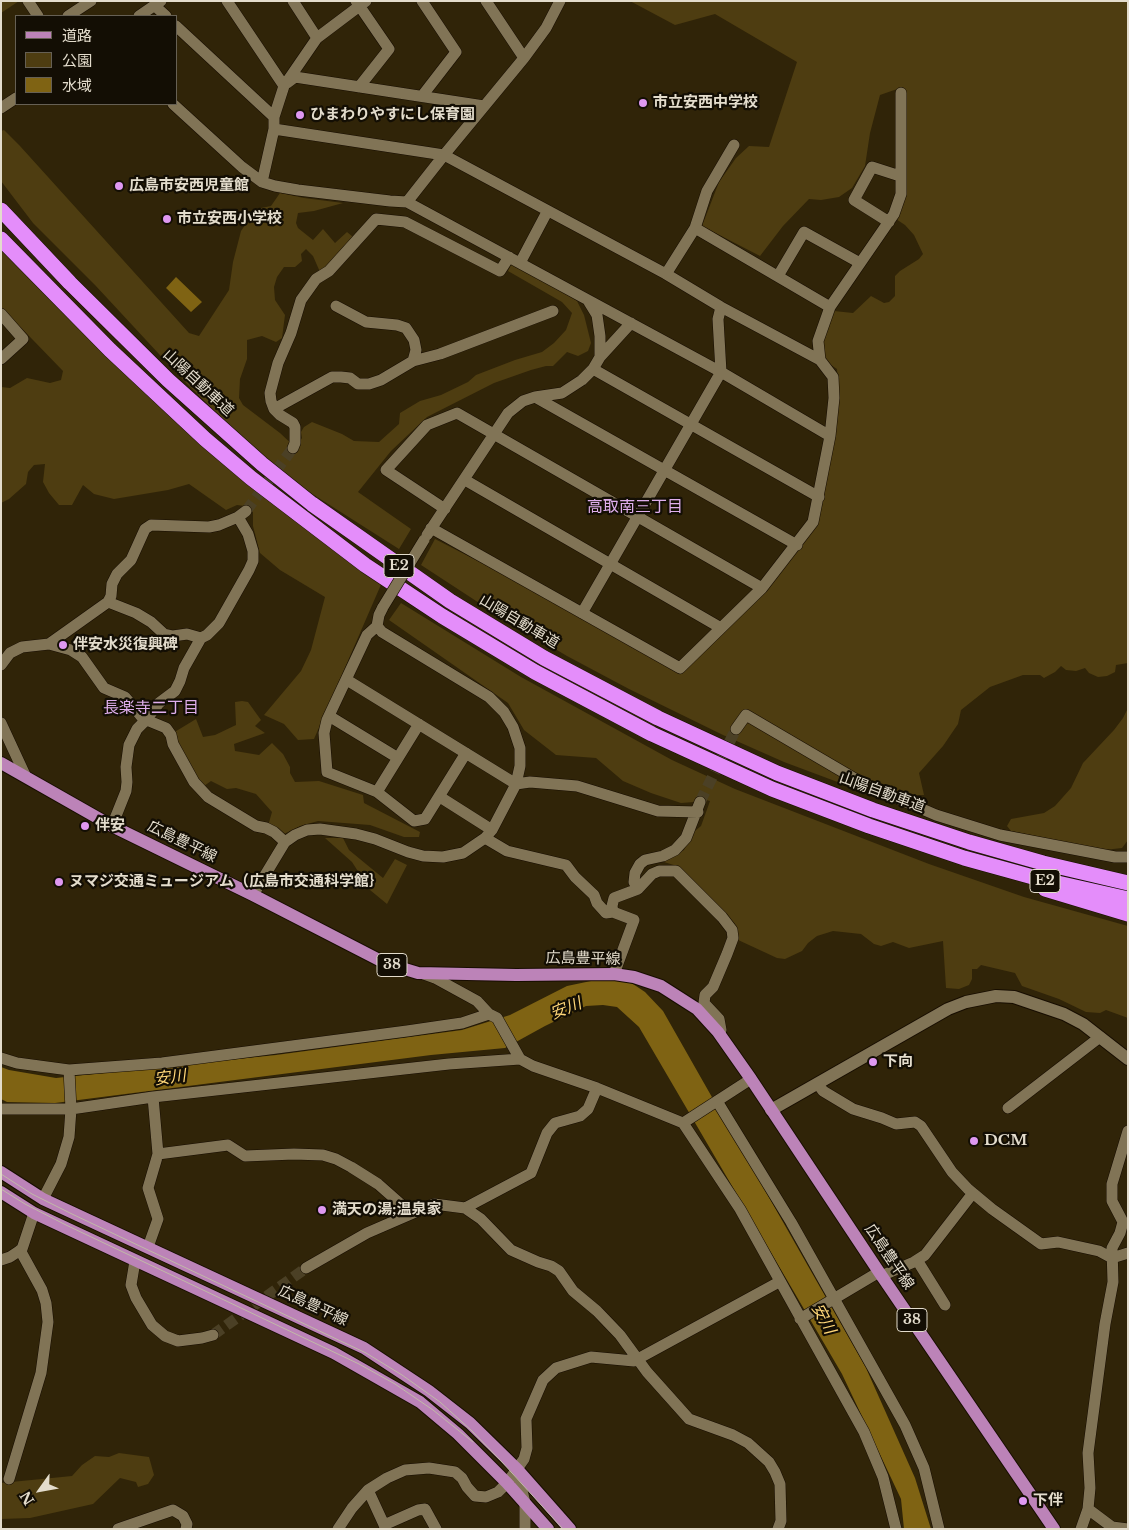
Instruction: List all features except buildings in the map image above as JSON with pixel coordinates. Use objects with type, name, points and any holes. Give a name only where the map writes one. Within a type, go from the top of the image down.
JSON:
[{"type":"highway","name":"山陽自動車道","points":[[1,210],[76,290],[168,380],[262,464],[312,504],[450,601],[544,658],[658,718],[777,773],[874,810],[969,842],[1042,863],[1128,883]]},
{"type":"highway","name":"E2","points":[[1,239],[110,350],[204,439],[365,565],[442,616],[535,672],[652,734],[781,792],[877,829],[964,858],[1040,879],[1128,899]]},
{"type":"highway","points":[[969,842],[1128,873]]},
{"type":"highway","points":[[964,858],[1053,892],[1128,914]]},
{"type":"main road","name":"広島豊平線","points":[[1,763],[112,826],[253,895],[385,963],[418,973],[614,974],[634,977],[662,986],[697,1009],[718,1032],[1054,1529]]},
{"type":"main road","name":"広島豊平線","points":[[1,1172],[43,1199],[364,1348],[470,1423],[517,1469],[570,1529]]},
{"type":"main road","points":[[1,1192],[34,1213],[334,1353],[420,1402],[458,1434],[508,1483],[548,1529]]},
{"type":"street","points":[[28,1],[37,15]]},
{"type":"street","points":[[70,15],[91,1]]},
{"type":"street","points":[[227,1],[284,86]]},
{"type":"street","points":[[293,1],[317,38]]},
{"type":"street","points":[[422,1],[456,52],[422,96]]},
{"type":"street","points":[[486,1],[524,58]]},
{"type":"street","points":[[140,15],[158,3],[165,15]]},
{"type":"street","points":[[262,182],[274,129],[274,117],[284,86],[317,38],[360,3],[389,49],[359,87]]},
{"type":"street","points":[[407,202],[524,58],[546,28],[557,4]]},
{"type":"street","points":[[178,28],[274,117]]},
{"type":"street","points":[[284,86],[295,77],[484,106]]},
{"type":"street","points":[[820,360],[818,341],[830,307],[894,214],[900,194],[901,93]]},
{"type":"street","points":[[1,108],[15,99]]},
{"type":"street","points":[[174,105],[242,167],[262,182],[298,190],[407,202],[721,372],[830,436]]},
{"type":"street","points":[[274,129],[444,155],[547,212],[666,274],[721,307],[820,360],[833,377],[834,398],[830,436],[813,522],[762,588],[680,668],[431,528]]},
{"type":"street","points":[[666,274],[695,228],[707,191],[734,145]]},
{"type":"street","points":[[889,222],[854,200],[872,167],[900,176]]},
{"type":"street","points":[[520,263],[547,212]]},
{"type":"street","points":[[293,448],[295,443],[295,427],[293,423],[274,409],[271,401],[270,393],[278,363],[291,333],[301,300],[316,279],[330,271],[376,219],[405,222],[500,271],[509,257]]},
{"type":"street","points":[[695,228],[830,307]]},
{"type":"street","points":[[778,276],[804,232],[860,263]]},
{"type":"street","points":[[589,302],[597,315],[600,357]]},
{"type":"street","points":[[336,306],[366,322],[397,325],[406,328],[414,340],[416,350],[413,361]]},
{"type":"street","points":[[582,613],[612,564],[721,372],[718,319],[721,307]]},
{"type":"street","points":[[274,409],[332,377],[350,378],[358,384],[369,384],[382,380],[413,361],[440,354],[553,311]]},
{"type":"street","points":[[1,314],[23,339],[1,359]]},
{"type":"street","points":[[253,895],[285,842],[307,830],[334,831],[375,839],[423,856],[443,857],[463,852],[488,834],[516,784],[520,766],[520,748],[514,727],[504,712],[488,698],[382,632],[378,626],[379,615],[431,528],[465,480],[508,413],[523,401],[535,397],[562,393],[582,380],[631,323]]},
{"type":"street","points":[[593,369],[819,497]]},
{"type":"street","points":[[535,397],[797,545]]},
{"type":"street","points":[[445,509],[386,470],[427,425],[457,412],[762,588]]},
{"type":"street","points":[[465,480],[722,628]]},
{"type":"street","points":[[49,644],[108,602],[111,596],[112,584],[117,574],[131,560],[145,528],[151,525],[209,527],[219,525],[242,514],[253,551],[253,561],[219,623],[207,635],[201,638],[184,668],[175,690],[159,704],[137,729],[129,745],[126,767],[126,791],[112,826]]},
{"type":"street","points":[[108,602],[136,613],[151,622],[164,634],[173,636],[187,634],[201,638]]},
{"type":"street","points":[[378,626],[367,635],[329,716],[324,733],[327,772],[377,792],[414,821],[425,819],[466,753]]},
{"type":"street","points":[[1,665],[6,652],[22,647],[49,644],[71,650],[82,658],[104,688],[125,697],[145,721],[166,728],[194,782],[208,797],[256,826],[274,832],[285,842]]},
{"type":"street","points":[[346,680],[516,784],[530,782],[577,786],[658,811],[699,807],[686,838],[675,850],[640,864],[635,873],[634,882],[638,890]]},
{"type":"street","points":[[736,729],[746,715],[862,783],[936,815],[1000,835],[1114,857],[1128,857]]},
{"type":"street","points":[[329,716],[398,758]]},
{"type":"street","points":[[1,723],[26,777]]},
{"type":"street","points":[[377,792],[419,724]]},
{"type":"street","points":[[440,797],[507,851],[566,865],[575,877],[594,894],[597,903],[606,913],[614,912],[634,920],[614,974]]},
{"type":"street","points":[[614,912],[612,906],[614,898],[638,890],[652,874],[659,871],[676,871],[715,910],[732,930],[733,938],[713,987],[705,995],[704,1003],[719,1019],[721,1030],[718,1032]]},
{"type":"street","points":[[418,973],[435,978],[476,1002],[493,1016],[520,1059],[533,1066],[598,1088],[685,1122],[740,1209],[864,1432],[883,1477],[896,1529]]},
{"type":"street","points":[[771,1110],[926,1020],[948,1009],[979,999],[996,996],[1014,997],[1064,1014],[1083,1024],[1128,1059]]},
{"type":"street","points":[[1,1058],[69,1073],[162,1063],[407,1031],[462,1023],[493,1016]]},
{"type":"street","points":[[1008,1108],[1100,1037]]},
{"type":"street","points":[[1,1109],[71,1109],[439,1066],[520,1059]]},
{"type":"street","points":[[43,1199],[61,1164],[68,1137],[71,1109],[69,1073]]},
{"type":"street","points":[[685,1122],[750,1079]]},
{"type":"street","points":[[818,1084],[822,1091],[853,1109],[896,1124],[915,1122],[921,1126],[952,1172],[973,1193],[1041,1244],[1058,1242],[1099,1251],[1112,1258],[1128,1253]]},
{"type":"street","points":[[465,1208],[531,1173],[547,1133],[554,1123],[580,1116],[588,1109],[598,1088]]},
{"type":"street","points":[[148,1247],[158,1219],[148,1188],[158,1154],[153,1098]]},
{"type":"street","points":[[716,1102],[791,1222],[833,1300],[905,1425],[924,1468],[939,1529]]},
{"type":"street","points":[[1081,1529],[1088,1509],[1090,1488],[1088,1453],[1105,1324],[1113,1282],[1112,1248],[1120,1233],[1123,1222],[1112,1201],[1112,1184],[1128,1131]]},
{"type":"street","points":[[158,1154],[228,1145],[245,1156],[323,1155],[336,1159],[378,1184],[404,1207],[408,1214]]},
{"type":"street","points":[[802,1318],[880,1274],[917,1260],[924,1255],[973,1193]]},
{"type":"street","points":[[306,1268],[367,1233],[434,1204],[465,1208],[481,1219],[511,1250],[552,1266],[559,1271],[573,1291],[597,1311],[620,1335],[638,1359],[690,1419],[748,1443],[769,1462],[780,1484],[780,1521],[778,1529]]},
{"type":"street","points":[[1,1260],[10,1257],[22,1249],[34,1213]]},
{"type":"street","points":[[9,1478],[41,1373],[48,1322],[46,1303],[42,1290],[20,1250]]},
{"type":"street","points":[[917,1260],[945,1305]]},
{"type":"street","points":[[135,1261],[131,1285],[136,1298],[152,1325],[165,1336],[178,1341],[213,1335]]},
{"type":"street","points":[[338,1529],[352,1508],[368,1490],[387,1478],[405,1470],[428,1468],[455,1472],[476,1496],[486,1497],[498,1492],[508,1483],[524,1458],[526,1419],[543,1380],[556,1368],[591,1357],[634,1361],[779,1282]]},
{"type":"street","points":[[517,1469],[525,1503],[526,1529]]},
{"type":"street","points":[[368,1490],[385,1527],[418,1510],[425,1509],[436,1529]]},
{"type":"street","points":[[1088,1509],[1112,1527],[1128,1529]]},
{"type":"street","points":[[118,1529],[174,1510],[184,1516],[186,1529]]},
{"type":"green space","points":[[1,1],[19,1],[1,13]]},
{"type":"green space","points":[[630,1],[1128,1],[1128,663],[1116,665],[1115,672],[1107,676],[1098,677],[1089,673],[1085,668],[1076,671],[1066,670],[1061,666],[1044,678],[1040,675],[1023,675],[990,687],[961,710],[958,724],[943,746],[919,773],[924,795],[917,795],[912,799],[879,786],[875,796],[784,762],[723,735],[567,656],[493,612],[421,565],[435,539],[581,614],[678,670],[814,526],[838,388],[837,369],[822,359],[820,342],[834,311],[853,313],[871,296],[884,303],[889,302],[895,296],[895,276],[923,254],[914,235],[896,219],[903,87],[880,95],[870,133],[865,166],[852,188],[839,197],[821,200],[809,199],[783,226],[760,256],[702,226],[719,182],[736,158],[749,146],[769,147],[797,62],[715,14],[675,25]]},
{"type":"green space","points":[[4,130],[189,333],[199,336],[229,290],[233,262],[241,231],[256,209],[271,206],[280,193],[343,203],[314,211],[298,213],[296,223],[298,228],[313,240],[323,229],[335,243],[347,232],[353,237],[339,256],[320,272],[313,256],[306,249],[301,254],[302,261],[295,267],[284,267],[277,277],[274,287],[275,300],[285,315],[282,338],[276,342],[262,336],[247,340],[247,359],[240,379],[239,398],[243,405],[280,433],[296,448],[302,438],[301,432],[304,427],[312,422],[354,441],[379,442],[399,424],[400,413],[420,401],[441,395],[468,382],[476,375],[542,352],[554,343],[566,330],[572,313],[562,302],[508,271],[512,263],[577,301],[584,315],[591,343],[588,351],[578,356],[567,352],[553,366],[531,370],[494,383],[427,417],[391,451],[358,492],[411,529],[399,549],[284,476],[184,381],[95,285],[33,223],[1,181],[1,131]]},
{"type":"green space","points":[[1,250],[261,495],[295,521],[383,580],[314,739],[298,740],[284,724],[264,715],[301,671],[311,650],[325,597],[280,570],[260,553],[253,526],[253,512],[245,506],[237,505],[226,510],[189,484],[168,490],[114,499],[94,494],[83,485],[72,505],[59,505],[43,482],[45,464],[34,465],[28,472],[26,484],[9,499],[1,503],[1,387],[10,388],[27,378],[50,383],[61,380],[63,371],[1,307]]},
{"type":"green space","points":[[401,603],[521,677],[672,760],[735,789],[929,864],[1024,897],[1128,926],[1128,1018],[1106,1010],[1100,1013],[1086,1012],[1059,999],[1022,986],[1015,973],[981,965],[977,969],[972,969],[972,979],[969,985],[959,989],[946,988],[943,941],[909,948],[893,942],[881,946],[874,944],[861,934],[833,931],[817,936],[802,951],[785,959],[777,958],[736,939],[677,866],[664,862],[684,850],[691,834],[701,826],[710,801],[699,798],[694,802],[681,803],[623,781],[596,758],[556,755],[524,730],[508,703],[389,620]]},
{"type":"green space","points":[[235,702],[248,702],[261,720],[255,726],[265,733],[234,744],[235,751],[259,755],[272,743],[283,754],[295,782],[319,781],[363,795],[364,803],[420,832],[419,837],[404,837],[370,825],[318,821],[300,826],[282,835],[268,826],[272,812],[256,794],[236,788],[227,789],[211,781],[204,786],[197,779],[173,733],[196,719],[203,737],[215,735],[236,725]]},
{"type":"green space","points":[[1128,708],[1128,840],[1122,848],[1104,850],[1011,831],[1007,826],[1011,819],[1044,813],[1055,806],[1071,788],[1083,763],[1114,730]]},
{"type":"green space","points":[[325,838],[343,838],[349,850],[383,878],[395,859],[407,865],[387,904],[370,890],[352,862]]},
{"type":"green space","points":[[119,1453],[149,1457],[154,1475],[148,1484],[138,1487],[136,1482],[120,1478],[93,1504],[30,1518],[1,1519],[1,1483],[72,1476],[82,1465],[95,1456],[109,1457]]},
{"type":"water","points":[[176,277],[202,302],[191,312],[166,288]]},
{"type":"water","name":"安川","points":[[618,979],[633,984],[645,992],[663,1011],[866,1368],[915,1478],[931,1529],[904,1529],[901,1499],[842,1374],[639,1027],[617,1007],[603,1005],[586,1006],[505,1048],[431,1055],[55,1103],[7,1102],[1,1099],[1,1067],[56,1078],[276,1055],[462,1030],[510,1015],[567,986],[591,981]]},
{"type":"tunnel","points":[[246,511],[293,448]]},
{"type":"tunnel","points":[[700,802],[736,729]]},
{"type":"tunnel","points":[[213,1335],[306,1268]]},
{"type":"tram line","points":[[1,1174],[32,1194],[366,1353],[402,1375],[440,1402],[472,1431],[563,1529]]},
{"type":"tram line","points":[[1,1189],[66,1225],[359,1364],[395,1384],[433,1410],[473,1442]]},
{"type":"place","name":"市立安西中学校","points":[[643,103]]},
{"type":"place","name":"ひまわりやすにし保育園","points":[[300,115]]},
{"type":"place","name":"広島市安西児童館","points":[[119,186]]},
{"type":"place","name":"市立安西小学校","points":[[167,219]]},
{"type":"place","name":"伴安水災復興碑","points":[[63,645]]},
{"type":"place","name":"伴安","points":[[85,826]]},
{"type":"place","name":"ヌマジ交通ミュージアム（広島市交通科学館｝","points":[[59,882]]},
{"type":"place","name":"下向","points":[[873,1062]]},
{"type":"place","name":"DCM","points":[[974,1141]]},
{"type":"place","name":"満天の湯;温泉家","points":[[322,1210]]},
{"type":"place","name":"下伴","points":[[1023,1501]]},
{"type":"district","name":"高取南三丁目","points":[[635,507]]},
{"type":"district","name":"長楽寺二丁目","points":[[151,708]]}]
